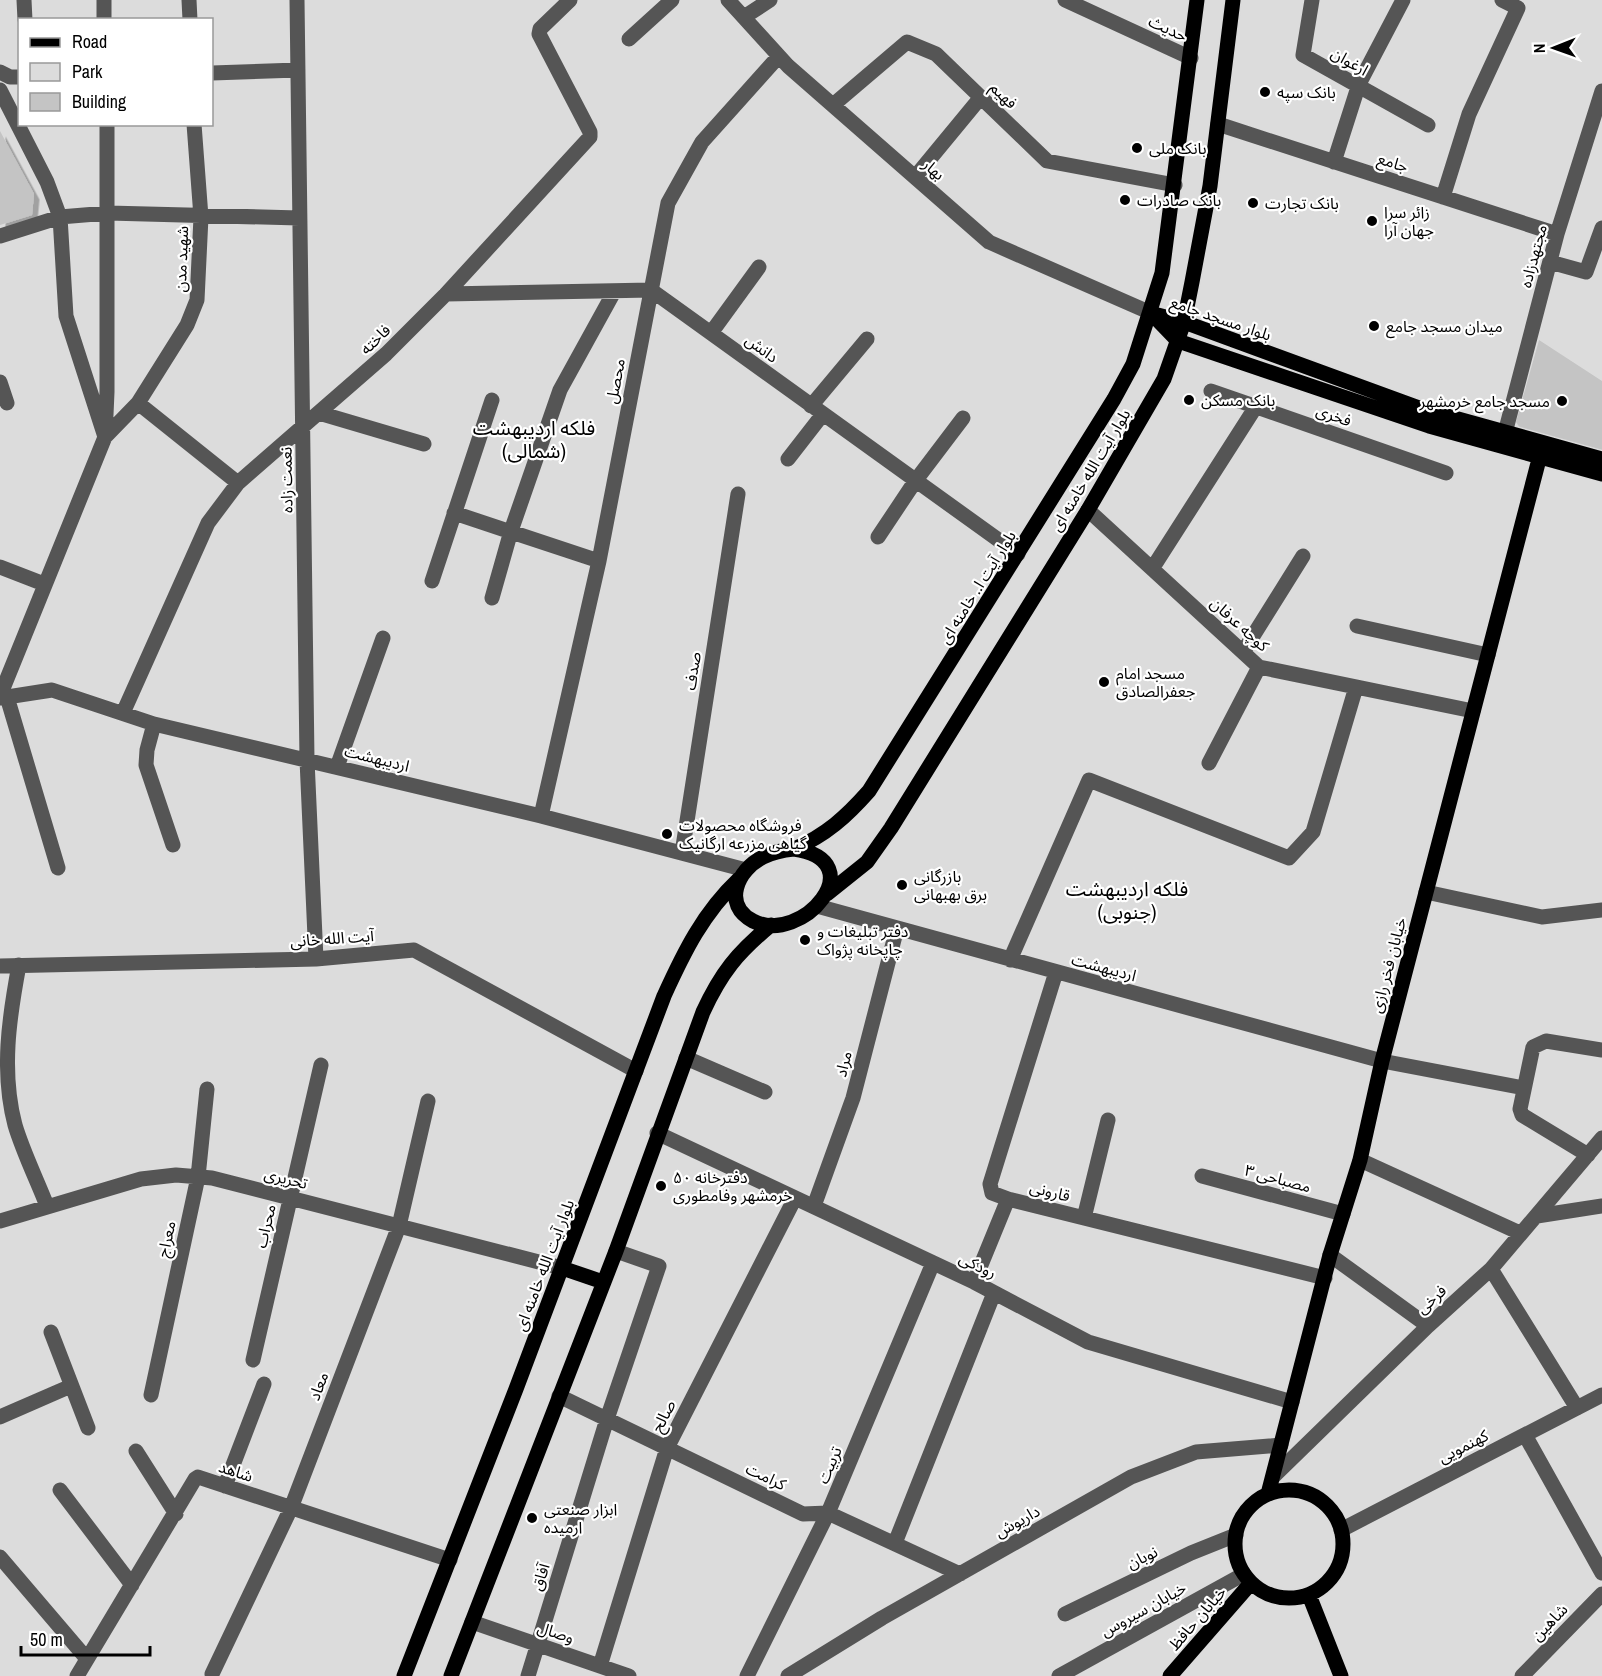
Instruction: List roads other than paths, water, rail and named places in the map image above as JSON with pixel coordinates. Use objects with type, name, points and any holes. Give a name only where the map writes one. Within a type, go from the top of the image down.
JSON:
[{"type":"main road","points":[[1151,313],[1162,273],[1175,185],[1197,0]]},
{"type":"main road","name":"بلوار آیت الله خامنه ای","points":[[822,900],[867,862],[891,828],[1157,394],[1184,322],[1210,186],[1233,4]]},
{"type":"main road","name":"بلوار مسجد جامع","points":[[1151,313],[1184,322],[1422,409],[1505,433],[1541,451],[1602,474]]},
{"type":"main road","name":"بلوار مسجد جامع","points":[[1151,313],[1178,341],[1429,426],[1541,451],[1602,459]]},
{"type":"main road","name":"بلوار آیت ا.. خامنه ای","points":[[795,849],[820,837],[846,818],[869,791],[1114,399],[1132,364],[1151,313]]},
{"type":"main road","name":"خیابان فخر رازی","points":[[1268,1494],[1330,1255],[1360,1160],[1382,1061],[1541,451]]},
{"type":"main road","points":[[795,849],[809,851],[822,859],[829,869],[831,881],[822,900],[787,923],[771,925],[756,923],[743,915],[736,905],[735,893],[743,875],[762,858],[795,849]]},
{"type":"main road","name":"بلوار آیت الله خامنه ای","points":[[404,1676],[562,1268],[664,996],[685,949],[705,915],[743,875]]},
{"type":"main road","points":[[451,1676],[616,1251],[657,1133],[718,979],[739,954],[771,925]]},
{"type":"main road","points":[[562,1268],[603,1282]]},
{"type":"main road","points":[[1283,1491],[1312,1496],[1335,1516],[1341,1530],[1343,1545],[1340,1561],[1333,1575],[1309,1595],[1294,1598],[1278,1597],[1263,1592],[1247,1579],[1237,1560],[1236,1535],[1244,1514],[1268,1494],[1283,1491]]},
{"type":"main road","name":"خیابان حافظ","points":[[1170,1676],[1247,1579]]},
{"type":"main road","points":[[1309,1595],[1341,1676]]},
{"type":"street","points":[[24,0],[25,18]]},
{"type":"street","points":[[104,0],[105,18]]},
{"type":"street","points":[[189,0],[190,18]]},
{"type":"street","name":"نعمت زاده","points":[[297,0],[307,760],[316,959]]},
{"type":"street","points":[[629,39],[672,0]]},
{"type":"street","name":"بهار","points":[[728,0],[779,56],[989,242],[1151,313]]},
{"type":"street","points":[[744,17],[770,0]]},
{"type":"street","name":"حدیث","points":[[1065,0],[1191,58]]},
{"type":"street","name":"ارغوان","points":[[1312,0],[1303,56],[1428,125]]},
{"type":"street","points":[[1334,162],[1358,87],[1403,0]]},
{"type":"street","points":[[1443,197],[1469,114],[1518,8],[1502,0]]},
{"type":"street","name":"فاخته","points":[[123,713],[208,523],[238,483],[386,354],[446,294],[591,135],[539,34],[540,29],[563,2]]},
{"type":"street","name":"فهیم","points":[[833,105],[907,42],[936,54],[1047,161],[1175,185]]},
{"type":"street","name":"محصل","points":[[541,816],[598,561],[668,203],[702,142],[779,56]]},
{"type":"street","points":[[213,73],[298,70]]},
{"type":"street","points":[[0,72],[10,77],[18,77]]},
{"type":"street","points":[[0,90],[18,125]]},
{"type":"street","name":"مجتهدزاده","points":[[1505,433],[1557,234],[1602,91]]},
{"type":"street","points":[[915,177],[981,97]]},
{"type":"street","name":"جامع","points":[[1218,124],[1557,234]]},
{"type":"street","points":[[18,126],[47,182],[60,218],[66,316],[105,437]]},
{"type":"street","name":"شهید مدن","points":[[105,437],[107,126]]},
{"type":"street","name":"شهید مدن","points":[[2,697],[44,584],[105,437],[138,403],[187,325],[197,300],[201,217],[194,126]]},
{"type":"street","points":[[0,236],[60,218],[108,213],[299,218]]},
{"type":"street","points":[[1550,262],[1586,272],[1602,228]]},
{"type":"street","points":[[711,333],[759,267]]},
{"type":"street","points":[[446,294],[651,290]]},
{"type":"street","name":"دانش","points":[[651,290],[1018,554]]},
{"type":"street","points":[[492,598],[511,531],[560,390],[614,292]]},
{"type":"street","points":[[788,459],[817,410],[867,339]]},
{"type":"street","points":[[0,382],[7,403]]},
{"type":"street","name":"فخری","points":[[1211,391],[1446,473]]},
{"type":"street","points":[[432,581],[492,400]]},
{"type":"street","points":[[138,403],[238,483]]},
{"type":"street","points":[[1152,568],[1255,408]]},
{"type":"street","points":[[319,413],[424,444]]},
{"type":"street","points":[[878,537],[916,480],[963,418]]},
{"type":"street","name":"صدف","points":[[682,853],[738,494]]},
{"type":"street","name":"کوچه عرفان","points":[[1088,510],[1259,667],[1473,711]]},
{"type":"street","points":[[454,513],[598,561]]},
{"type":"street","points":[[1243,652],[1303,556]]},
{"type":"street","points":[[0,567],[44,584]]},
{"type":"street","points":[[1357,626],[1488,655]]},
{"type":"street","points":[[337,767],[383,638]]},
{"type":"street","points":[[1209,763],[1259,667]]},
{"type":"street","points":[[1010,960],[1089,780],[1289,858],[1313,832],[1356,687]]},
{"type":"street","name":"اردیبهشت","points":[[2,697],[52,690],[154,724],[541,816],[682,853],[743,875]]},
{"type":"street","points":[[2,697],[58,868]]},
{"type":"street","points":[[154,724],[147,750],[146,765],[174,845]]},
{"type":"street","points":[[1426,892],[1542,917],[1602,910]]},
{"type":"street","name":"اردیبهشت","points":[[822,900],[897,928],[1382,1061],[1524,1088]]},
{"type":"street","name":"مراد","points":[[814,1206],[853,1098],[897,928]]},
{"type":"street","name":"آیت الله خانی","points":[[0,966],[316,959],[414,950],[636,1071]]},
{"type":"street","points":[[19,965],[8,1027],[9,1081],[15,1125],[47,1206]]},
{"type":"street","name":"قارونی","points":[[1056,972],[990,1184],[992,1193],[1008,1199],[1325,1278]]},
{"type":"street","points":[[1588,1155],[1522,1114],[1520,1109],[1533,1047],[1540,1042],[1602,1050]]},
{"type":"street","points":[[686,1058],[765,1092]]},
{"type":"street","name":"محراب","points":[[252,1360],[321,1065]]},
{"type":"street","name":"معراج","points":[[151,1395],[198,1177],[207,1089]]},
{"type":"street","name":"معاد","points":[[212,1674],[291,1508],[399,1226],[428,1101]]},
{"type":"street","points":[[1084,1218],[1108,1120]]},
{"type":"street","name":"رودکی","points":[[657,1133],[974,1282],[1088,1341],[1292,1402]]},
{"type":"street","name":"فرخی","points":[[1273,1477],[1428,1326],[1491,1269],[1602,1138]]},
{"type":"street","points":[[1360,1160],[1520,1233]]},
{"type":"street","name":"تحریری","points":[[0,1221],[141,1179],[176,1175],[198,1177],[290,1198],[562,1268]]},
{"type":"street","name":"مصباحی ۳","points":[[1202,1176],[1343,1214]]},
{"type":"street","name":"صالح","points":[[600,1666],[667,1448],[795,1198]]},
{"type":"street","points":[[974,1282],[1008,1199]]},
{"type":"street","points":[[1537,1216],[1602,1206]]},
{"type":"street","name":"آفاق","points":[[528,1676],[607,1419],[659,1266],[616,1251]]},
{"type":"street","points":[[1330,1255],[1428,1326]]},
{"type":"street","name":"تربیت","points":[[747,1676],[828,1513],[933,1263]]},
{"type":"street","points":[[1491,1269],[1576,1408]]},
{"type":"street","points":[[895,1543],[994,1293]]},
{"type":"street","points":[[51,1332],[88,1428]]},
{"type":"street","points":[[225,1486],[264,1384]]},
{"type":"street","points":[[0,1416],[71,1386]]},
{"type":"street","name":"کهنمویی","points":[[1341,1530],[1602,1395]]},
{"type":"street","name":"کرامت","points":[[560,1396],[803,1514],[828,1513],[960,1574]]},
{"type":"street","points":[[1525,1435],[1602,1573]]},
{"type":"street","name":"داریوش","points":[[788,1676],[960,1574],[1131,1477],[1196,1452],[1281,1445]]},
{"type":"street","points":[[136,1451],[176,1514]]},
{"type":"street","name":"شاهد","points":[[76,1676],[176,1514],[195,1479],[198,1478],[450,1560]]},
{"type":"street","points":[[60,1490],[132,1585]]},
{"type":"street","name":"نوبان","points":[[1065,1614],[1191,1553],[1236,1535]]},
{"type":"street","points":[[0,1557],[87,1659]]},
{"type":"street","name":"خیابان سیروس","points":[[1059,1676],[1247,1579]]},
{"type":"street","name":"شاهین","points":[[1522,1676],[1602,1594]]},
{"type":"street","name":"وصال","points":[[472,1622],[629,1676]]},
{"type":"place","name":"بانک سپه","points":[[1265,92]]},
{"type":"place","name":"بانک ملی","points":[[1137,148]]},
{"type":"place","name":"بانک صادرات","points":[[1125,200]]},
{"type":"place","name":"بانک تجارت","points":[[1253,203]]},
{"type":"place","name":"زائر سرا جهان آرا","points":[[1372,221]]},
{"type":"place","name":"میدان مسجد جامع","points":[[1374,326]]},
{"type":"place","name":"بانک مسکن","points":[[1189,400]]},
{"type":"place","name":"مسجد جامع خرمشهر","points":[[1562,401]]},
{"type":"place","name":"مسجد امام جعفرالصادق","points":[[1104,682]]},
{"type":"place","name":"فروشگاه محصولات گیاهی مزرعه ارگانیک","points":[[667,834]]},
{"type":"place","name":"بازرگانی برق بهبهانی","points":[[902,885]]},
{"type":"place","name":"دفتر تبلیغات و چاپخانه پژواک","points":[[805,940]]},
{"type":"place","name":"دفترخانه ۵۰ خرمشهر وفامطوری","points":[[661,1186]]},
{"type":"place","name":"ابزار صنعتی ارمیده","points":[[532,1518]]},
{"type":"district","name":"فلکه اردیبهشت (شمالی)","points":[[534,438]]},
{"type":"district","name":"فلکه اردیبهشت (جنوبی)","points":[[1127,900]]}]
